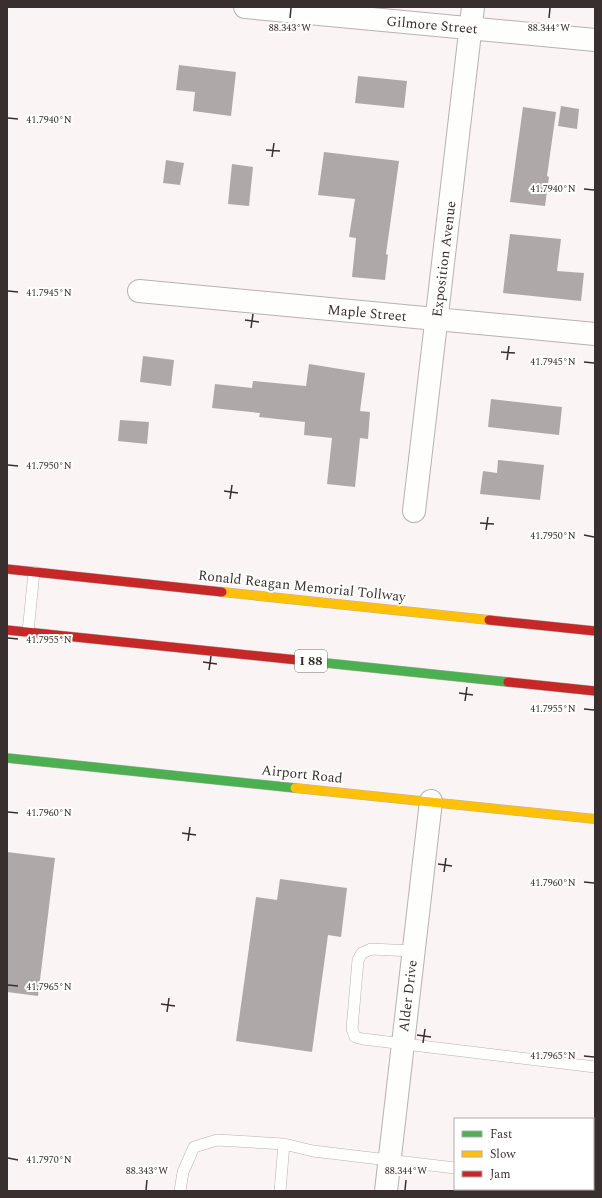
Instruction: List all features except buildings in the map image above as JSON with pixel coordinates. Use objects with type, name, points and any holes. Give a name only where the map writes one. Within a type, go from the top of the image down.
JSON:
[{"type":"main road","name":"Ronald Reagan Memorial Tollway","points":[[7,569],[595,631]]},
{"type":"main road","name":"I 88","points":[[7,630],[595,691]]},
{"type":"main road","name":"Airport Road","points":[[7,758],[595,819]]},
{"type":"street","name":"Gilmore Street","points":[[244,7],[595,40]]},
{"type":"street","name":"Exposition Avenue","points":[[414,511],[474,7]]},
{"type":"street","name":"Maple Street","points":[[139,291],[595,334]]},
{"type":"street","name":"Alder Drive","points":[[386,1191],[431,801]]},
{"type":"lane","points":[[28,632],[34,572]]},
{"type":"lane","points":[[413,951],[371,949],[362,953],[358,960],[352,1029],[355,1037],[595,1067]]},
{"type":"lane","points":[[180,1191],[183,1172],[194,1147],[217,1140],[284,1144],[313,1151],[454,1168]]},
{"type":"lane","points":[[280,1191],[284,1144]]},
{"type":"traffic: fast","points":[[307,661],[508,682]]},
{"type":"traffic: fast","points":[[7,758],[295,788]]},
{"type":"traffic: slow","points":[[222,592],[489,620]]},
{"type":"traffic: slow","points":[[295,788],[595,819]]},
{"type":"traffic: jam","points":[[7,569],[222,592]]},
{"type":"traffic: jam","points":[[489,620],[595,631]]},
{"type":"traffic: jam","points":[[7,630],[307,661]]},
{"type":"traffic: jam","points":[[508,682],[595,691]]}]
